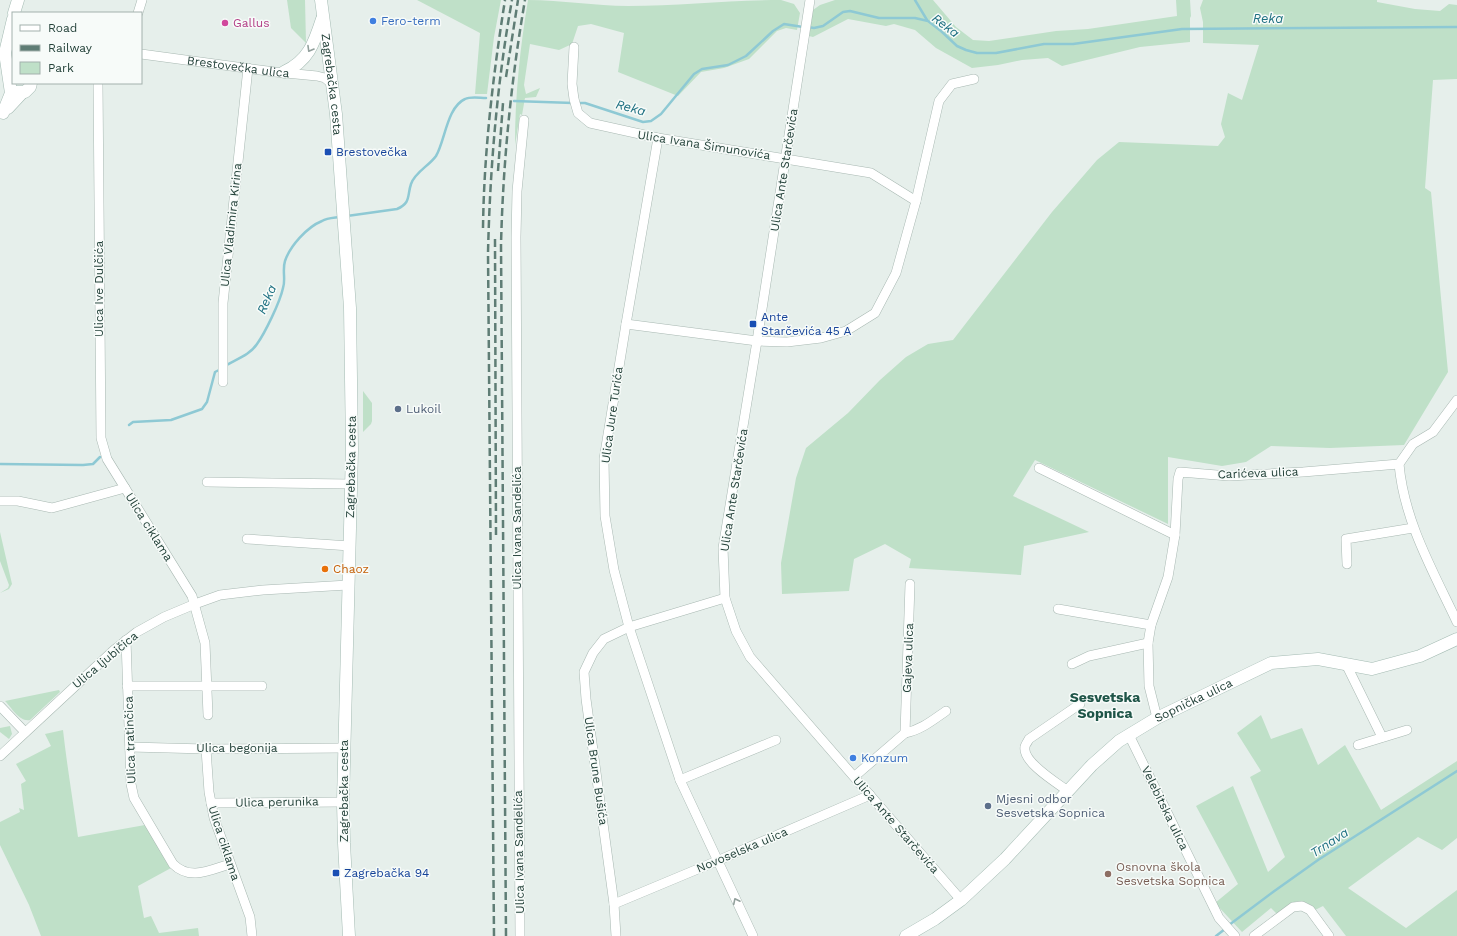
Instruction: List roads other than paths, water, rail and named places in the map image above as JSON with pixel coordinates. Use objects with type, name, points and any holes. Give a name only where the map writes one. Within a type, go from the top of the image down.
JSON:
[{"type":"main road","points":[[14,12],[18,0]]},
{"type":"main road","name":"Zagrebačka cesta","points":[[321,1],[332,84],[343,205],[351,344],[350,546],[343,802],[349,936]]},
{"type":"main road","points":[[284,72],[294,68],[308,53],[314,42],[323,16]]},
{"type":"main road","points":[[1,115],[10,97],[11,81],[2,57],[12,22]]},
{"type":"main road","points":[[2,57],[12,65]]},
{"type":"main road","points":[[12,84],[15,92],[30,87]]},
{"type":"main road","points":[[1,115],[30,87]]},
{"type":"main road","name":"Sopnička ulica","points":[[906,936],[935,919],[961,900],[1005,858],[1106,752],[1129,735],[1157,718],[1271,663],[1318,659],[1372,669],[1420,656],[1457,639]]},
{"type":"street","points":[[138,12],[142,0]]},
{"type":"street","name":"Ulica Ante Starčevića","points":[[810,0],[723,548],[725,598],[736,631],[750,657],[855,776],[961,900]]},
{"type":"street","name":"Ulica Ivana Šimunovića","points":[[574,47],[572,84],[575,102],[578,113],[590,123],[658,138],[871,173],[916,201]]},
{"type":"street","name":"Brestovečka ulica","points":[[142,54],[320,76],[332,84]]},
{"type":"street","name":"Ulica Vladimira Kirina","points":[[224,378],[224,303],[248,68]]},
{"type":"street","points":[[626,324],[757,341],[787,342],[821,338],[846,332],[875,314],[896,273],[916,201],[939,101],[952,84],[974,79]]},
{"type":"street","name":"Ulica Ive Dulčića","points":[[98,84],[101,438],[107,459],[125,488]]},
{"type":"street","name":"Ulica Ivana Sandelića","points":[[520,936],[516,237],[517,191],[524,120]]},
{"type":"street","name":"Ulica Jure Turića","points":[[658,138],[604,459],[605,516],[614,570],[630,627],[680,780],[753,936]]},
{"type":"street","points":[[1457,400],[1433,432],[1413,444],[1399,464],[1401,484],[1413,528],[1457,622]]},
{"type":"street","name":"Carićeva ulica","points":[[1157,718],[1149,686],[1148,643],[1151,625],[1168,576],[1175,535],[1178,479],[1180,472],[1229,476],[1399,464]]},
{"type":"street","points":[[1039,468],[1175,535]]},
{"type":"street","points":[[207,482],[351,484]]},
{"type":"street","name":"Ulica ciklama","points":[[0,501],[18,501],[52,508],[125,488],[190,592],[195,604],[206,643],[208,714]]},
{"type":"street","points":[[1347,564],[1346,539],[1413,528]]},
{"type":"street","points":[[247,539],[350,546]]},
{"type":"street","name":"Gajeva ulica","points":[[906,733],[910,584]]},
{"type":"street","name":"Ulica ljubičica","points":[[0,756],[97,665],[126,640],[164,617],[220,595],[239,592],[348,585]]},
{"type":"street","name":"Ulica Brune Bušića","points":[[616,936],[614,904],[586,699],[584,672],[592,653],[604,639],[630,627],[725,598]]},
{"type":"street","points":[[1058,609],[1151,625]]},
{"type":"street","name":"Ulica tratinčica","points":[[126,640],[131,784],[134,798],[172,864],[183,871],[193,874],[230,864]]},
{"type":"street","points":[[1072,664],[1089,656],[1148,643]]},
{"type":"street","points":[[1346,664],[1382,737]]},
{"type":"street","points":[[127,686],[262,686]]},
{"type":"street","points":[[1068,791],[1033,764],[1026,756],[1025,747],[1029,739],[1080,704]]},
{"type":"street","points":[[0,706],[25,732]]},
{"type":"street","points":[[855,776],[906,733],[913,732],[929,723],[946,710]]},
{"type":"street","points":[[1358,745],[1408,730]]},
{"type":"street","name":"Velebitska ulica","points":[[1129,735],[1219,918],[1233,934]]},
{"type":"street","points":[[680,780],[776,740]]},
{"type":"street","name":"Ulica begonija","points":[[130,747],[206,749],[344,748]]},
{"type":"street","name":"Ulica ciklama","points":[[206,749],[211,803],[214,818],[250,917],[252,936]]},
{"type":"street","name":"Novoselska ulica","points":[[614,904],[870,795]]},
{"type":"street","name":"Ulica perunika","points":[[211,803],[343,802]]},
{"type":"street","points":[[1254,936],[1293,907],[1302,906],[1310,910],[1329,936]]},
{"type":"waterway","points":[[915,0],[927,20]]},
{"type":"waterway","name":"Reka","points":[[808,27],[814,28],[823,26],[843,12],[850,11],[879,18],[915,18],[928,21],[957,46],[977,53],[996,53],[1044,44],[1073,44],[1182,29],[1457,27]]},
{"type":"waterway","name":"Reka","points":[[578,103],[585,103],[643,122],[651,121],[661,114],[694,74],[702,69],[728,65],[746,56],[773,31],[784,24],[803,27]]},
{"type":"waterway","name":"Reka","points":[[347,216],[397,209],[405,204],[407,202],[413,180],[436,156],[454,109],[459,103],[467,98],[486,98]]},
{"type":"waterway","name":"Reka","points":[[514,101],[573,103]]},
{"type":"waterway","name":"Reka","points":[[225,366],[250,352],[264,333],[276,309],[284,285],[284,268],[287,255],[295,243],[305,232],[316,224],[326,219],[340,217]]},
{"type":"waterway","name":"Reka","points":[[129,425],[133,422],[171,420],[202,409],[207,402],[215,372],[221,369]]},
{"type":"waterway","name":"Reka","points":[[0,464],[83,465],[93,464],[100,457]]},
{"type":"waterway","name":"Trnava","points":[[1229,925],[1318,860],[1457,771]]},
{"type":"waterway","name":"Trnava","points":[[1216,936],[1225,929]]},
{"type":"railway","points":[[483,228],[485,171],[490,114],[505,0]]},
{"type":"railway","points":[[494,936],[488,253],[490,189],[498,94],[512,0]]},
{"type":"railway","points":[[506,77],[518,0]]},
{"type":"railway","points":[[506,936],[501,245],[508,122],[525,0]]},
{"type":"railway","points":[[498,171],[503,103]]},
{"type":"railway","points":[[495,239],[496,535]]},
{"type":"place","name":"Fero-term","points":[[373,21]]},
{"type":"place","name":"Gallus","points":[[225,23]]},
{"type":"place","name":"Brestovečka","points":[[328,152]]},
{"type":"place","name":"Ante Starčevića 45 A","points":[[753,324]]},
{"type":"place","name":"Lukoil","points":[[398,409]]},
{"type":"place","name":"Chaoz","points":[[325,569]]},
{"type":"place","name":"Konzum","points":[[853,758]]},
{"type":"place","name":"Mjesni odbor Sesvetska Sopnica","points":[[988,806]]},
{"type":"place","name":"Zagrebačka 94","points":[[336,873]]},
{"type":"place","name":"Osnovna škola Sesvetska Sopnica","points":[[1108,874]]},
{"type":"district","name":"Sesvetska Sopnica","points":[[1105,706]]}]
